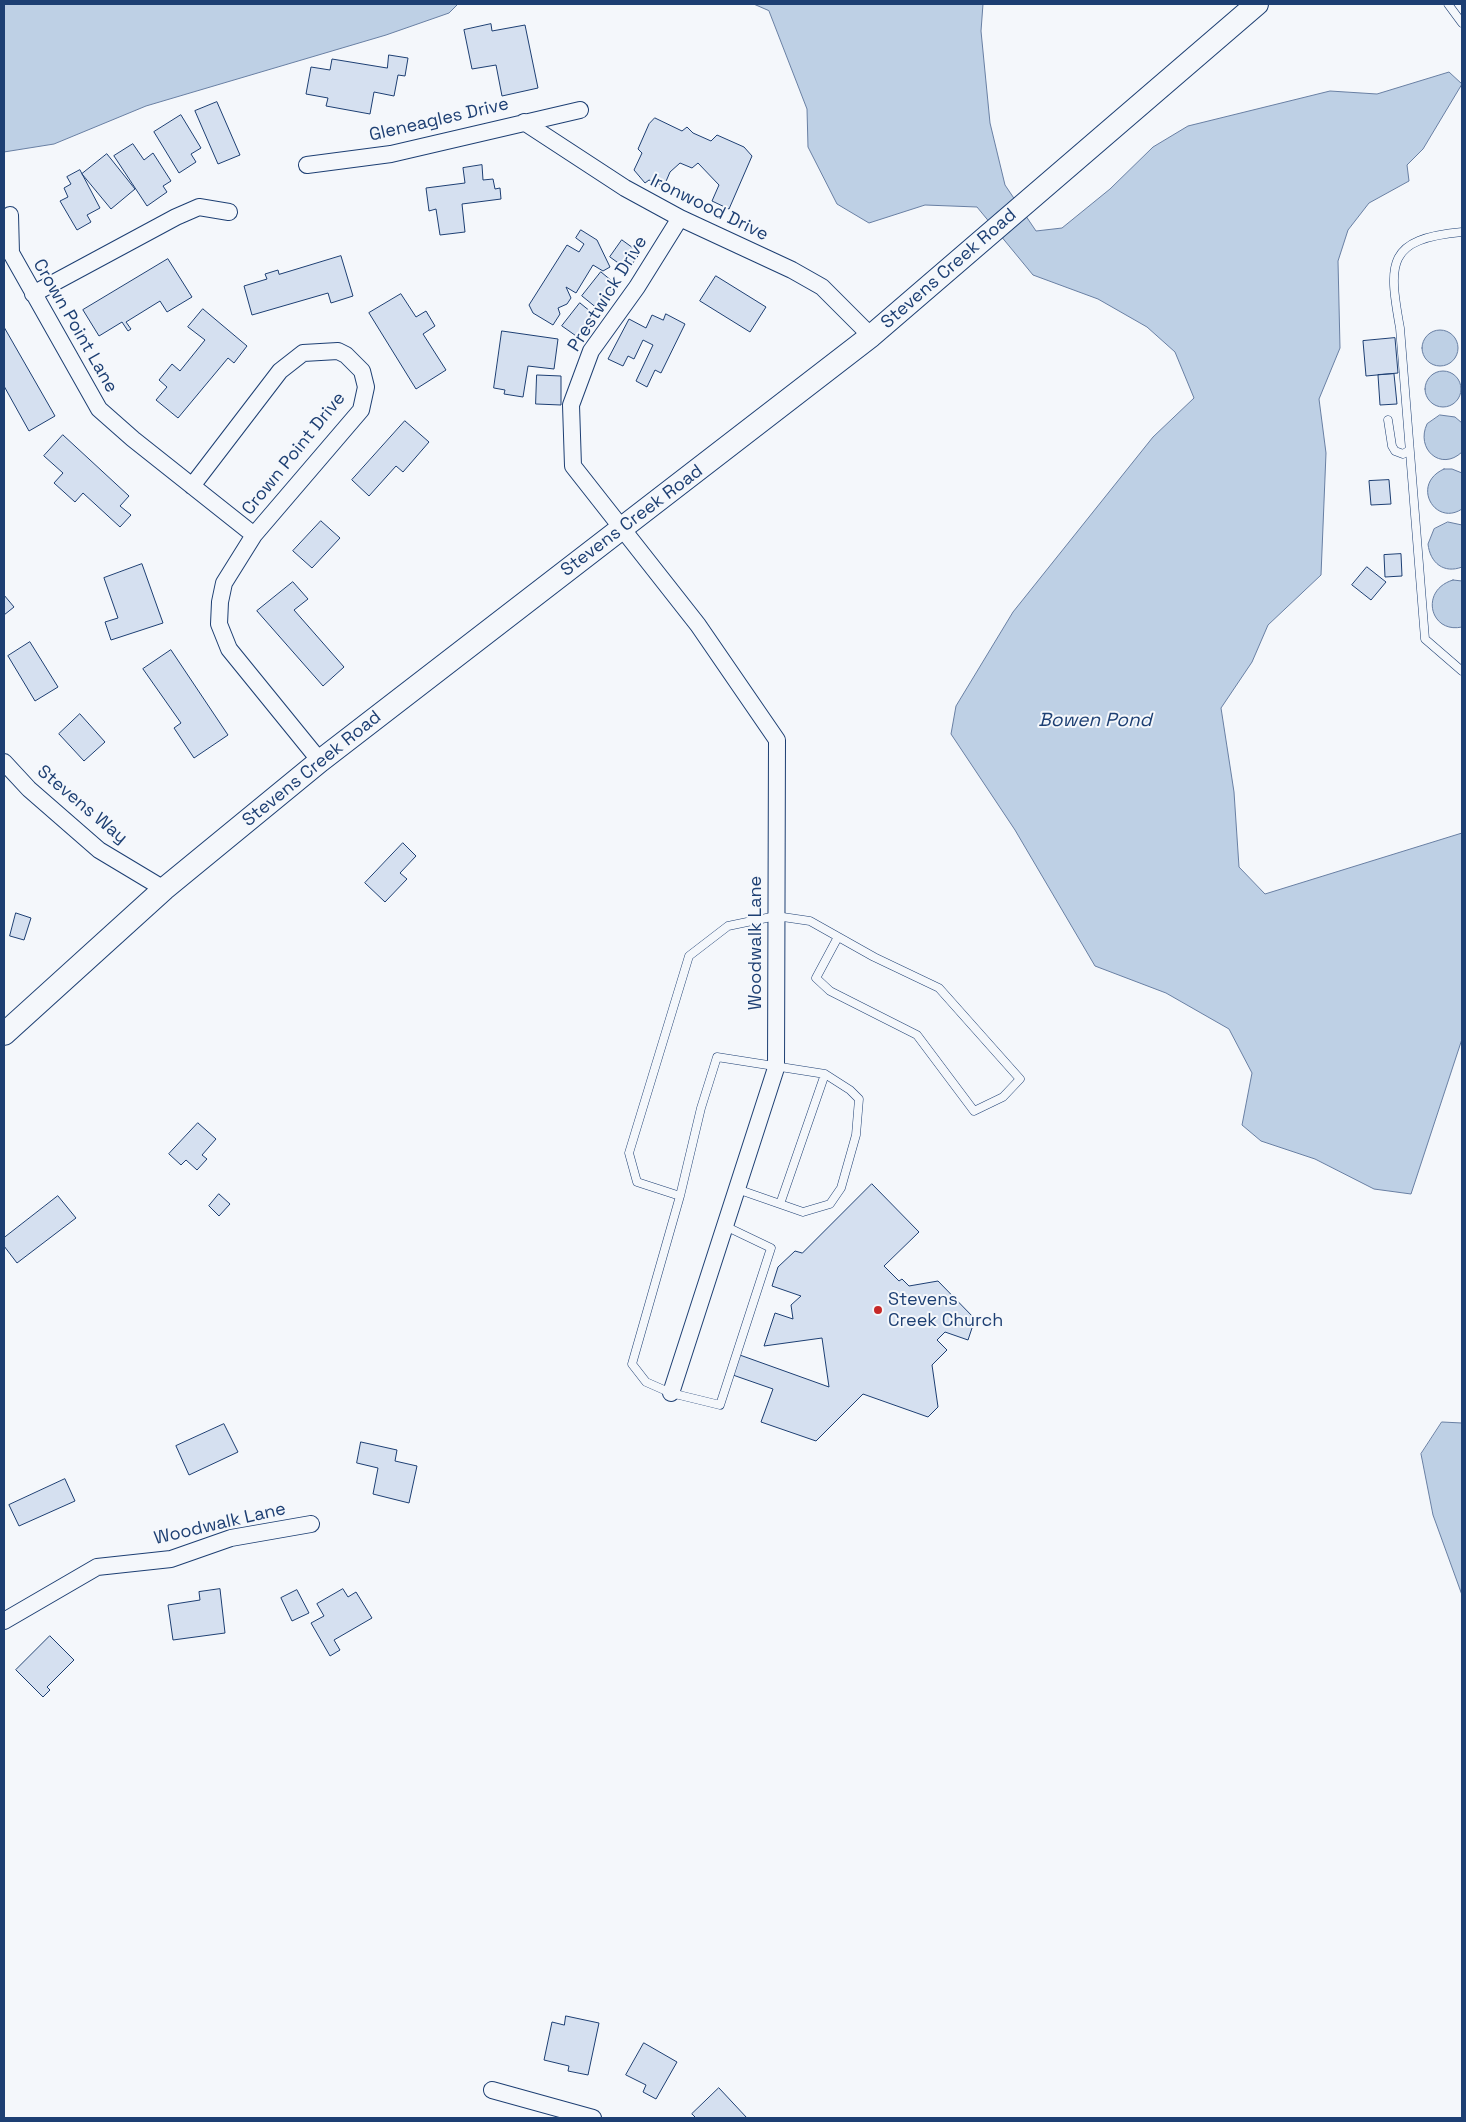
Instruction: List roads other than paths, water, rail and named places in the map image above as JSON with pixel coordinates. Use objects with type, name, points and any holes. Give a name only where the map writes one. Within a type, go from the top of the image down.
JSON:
[{"type":"street","name":"Stevens Creek Road","points":[[4,1034],[164,889],[320,761],[622,526],[718,456],[871,336],[1257,4]]},
{"type":"street","name":"Gleneagles Drive","points":[[307,165],[390,154],[580,110]]},
{"type":"street","name":"Ironwood Drive","points":[[524,122],[625,188],[680,218],[792,270],[822,287],[871,336]]},
{"type":"street","points":[[33,294],[191,210],[199,207],[229,212]]},
{"type":"street","name":"Crown Point Lane","points":[[10,215],[11,253],[99,409],[254,535]]},
{"type":"street","name":"Prestwick Drive","points":[[622,526],[573,466],[571,405],[591,351],[637,286],[680,218]]},
{"type":"street","name":"Crown Point Drive","points":[[192,486],[280,371],[303,353],[338,351],[346,355],[362,371],[366,386],[361,410],[254,535],[224,583],[220,602],[219,624],[230,649],[320,761]]},
{"type":"street","name":"Woodwalk Lane","points":[[622,526],[698,625],[777,740],[776,916],[778,958],[776,1068],[671,1393]]},
{"type":"street","name":"Stevens Way","points":[[4,762],[29,789],[98,850],[164,889]]},
{"type":"street","name":"Woodwalk Lane","points":[[4,1621],[97,1567],[171,1559],[231,1538],[311,1524]]},
{"type":"street","points":[[492,2090],[593,2118]]},
{"type":"lane","points":[[1448,4],[1462,23]]},
{"type":"lane","points":[[1462,232],[1421,238],[1402,252],[1394,269],[1392,287],[1400,328],[1408,451],[1425,639],[1462,672]]},
{"type":"lane","points":[[1388,420],[1392,446],[1395,451],[1403,454],[1408,451]]},
{"type":"lane","points":[[680,1196],[636,1182],[629,1153],[689,956],[728,926],[776,916],[810,921],[939,988],[1020,1079],[1003,1097],[974,1110],[917,1035],[830,991],[816,978],[838,937]]},
{"type":"lane","points":[[725,1226],[771,1248],[720,1405],[671,1393],[646,1382],[632,1364],[680,1196],[701,1108],[717,1057],[776,1068],[825,1074],[850,1090],[858,1099],[856,1135],[841,1188],[830,1204],[803,1212],[737,1189]]},
{"type":"lane","points":[[780,1204],[825,1074]]},
{"type":"water","points":[[4,4],[458,4],[449,13],[386,35],[146,106],[54,144],[4,152]]},
{"type":"water","name":"Bowen Pond","points":[[754,4],[983,4],[981,31],[990,123],[1005,185],[1036,231],[1062,228],[1110,189],[1153,147],[1188,126],[1330,91],[1377,94],[1449,72],[1462,84],[1423,149],[1407,165],[1409,181],[1369,203],[1348,230],[1338,261],[1340,348],[1319,399],[1326,453],[1321,575],[1268,625],[1252,662],[1221,708],[1234,792],[1239,867],[1265,894],[1462,833],[1462,1039],[1411,1194],[1374,1189],[1315,1159],[1261,1141],[1242,1125],[1252,1073],[1229,1029],[1166,993],[1095,966],[1015,830],[951,734],[956,706],[1013,612],[1153,437],[1194,398],[1175,352],[1147,327],[1098,299],[1033,275],[977,207],[925,205],[869,223],[837,204],[808,147],[807,109],[769,11]]},
{"type":"water","points":[[1440,330],[1447,331],[1453,335],[1457,341],[1457,355],[1453,361],[1447,365],[1440,366],[1433,365],[1427,361],[1423,355],[1422,348],[1423,341],[1427,335],[1433,331]]},
{"type":"water","points":[[1443,371],[1450,372],[1456,376],[1460,382],[1460,396],[1456,402],[1450,406],[1443,407],[1436,406],[1430,402],[1426,396],[1425,389],[1426,382],[1430,376],[1436,372]]},
{"type":"water","points":[[1440,415],[1455,417],[1462,423],[1462,452],[1454,458],[1446,460],[1432,455],[1424,442],[1427,424]]},
{"type":"water","points":[[1444,469],[1452,469],[1462,473],[1462,509],[1452,513],[1443,512],[1435,508],[1430,501],[1428,493],[1429,484],[1434,476]]},
{"type":"water","points":[[1448,522],[1462,525],[1462,567],[1455,569],[1444,568],[1439,565],[1429,551],[1428,544],[1434,529]]},
{"type":"water","points":[[1453,580],[1462,581],[1462,627],[1451,627],[1442,624],[1436,618],[1433,610],[1432,601],[1436,593],[1442,585]]},
{"type":"water","points":[[1442,1422],[1462,1423],[1462,1595],[1433,1515],[1421,1454]]},
{"type":"place","name":"Stevens Creek Church","points":[[878,1310]]}]
